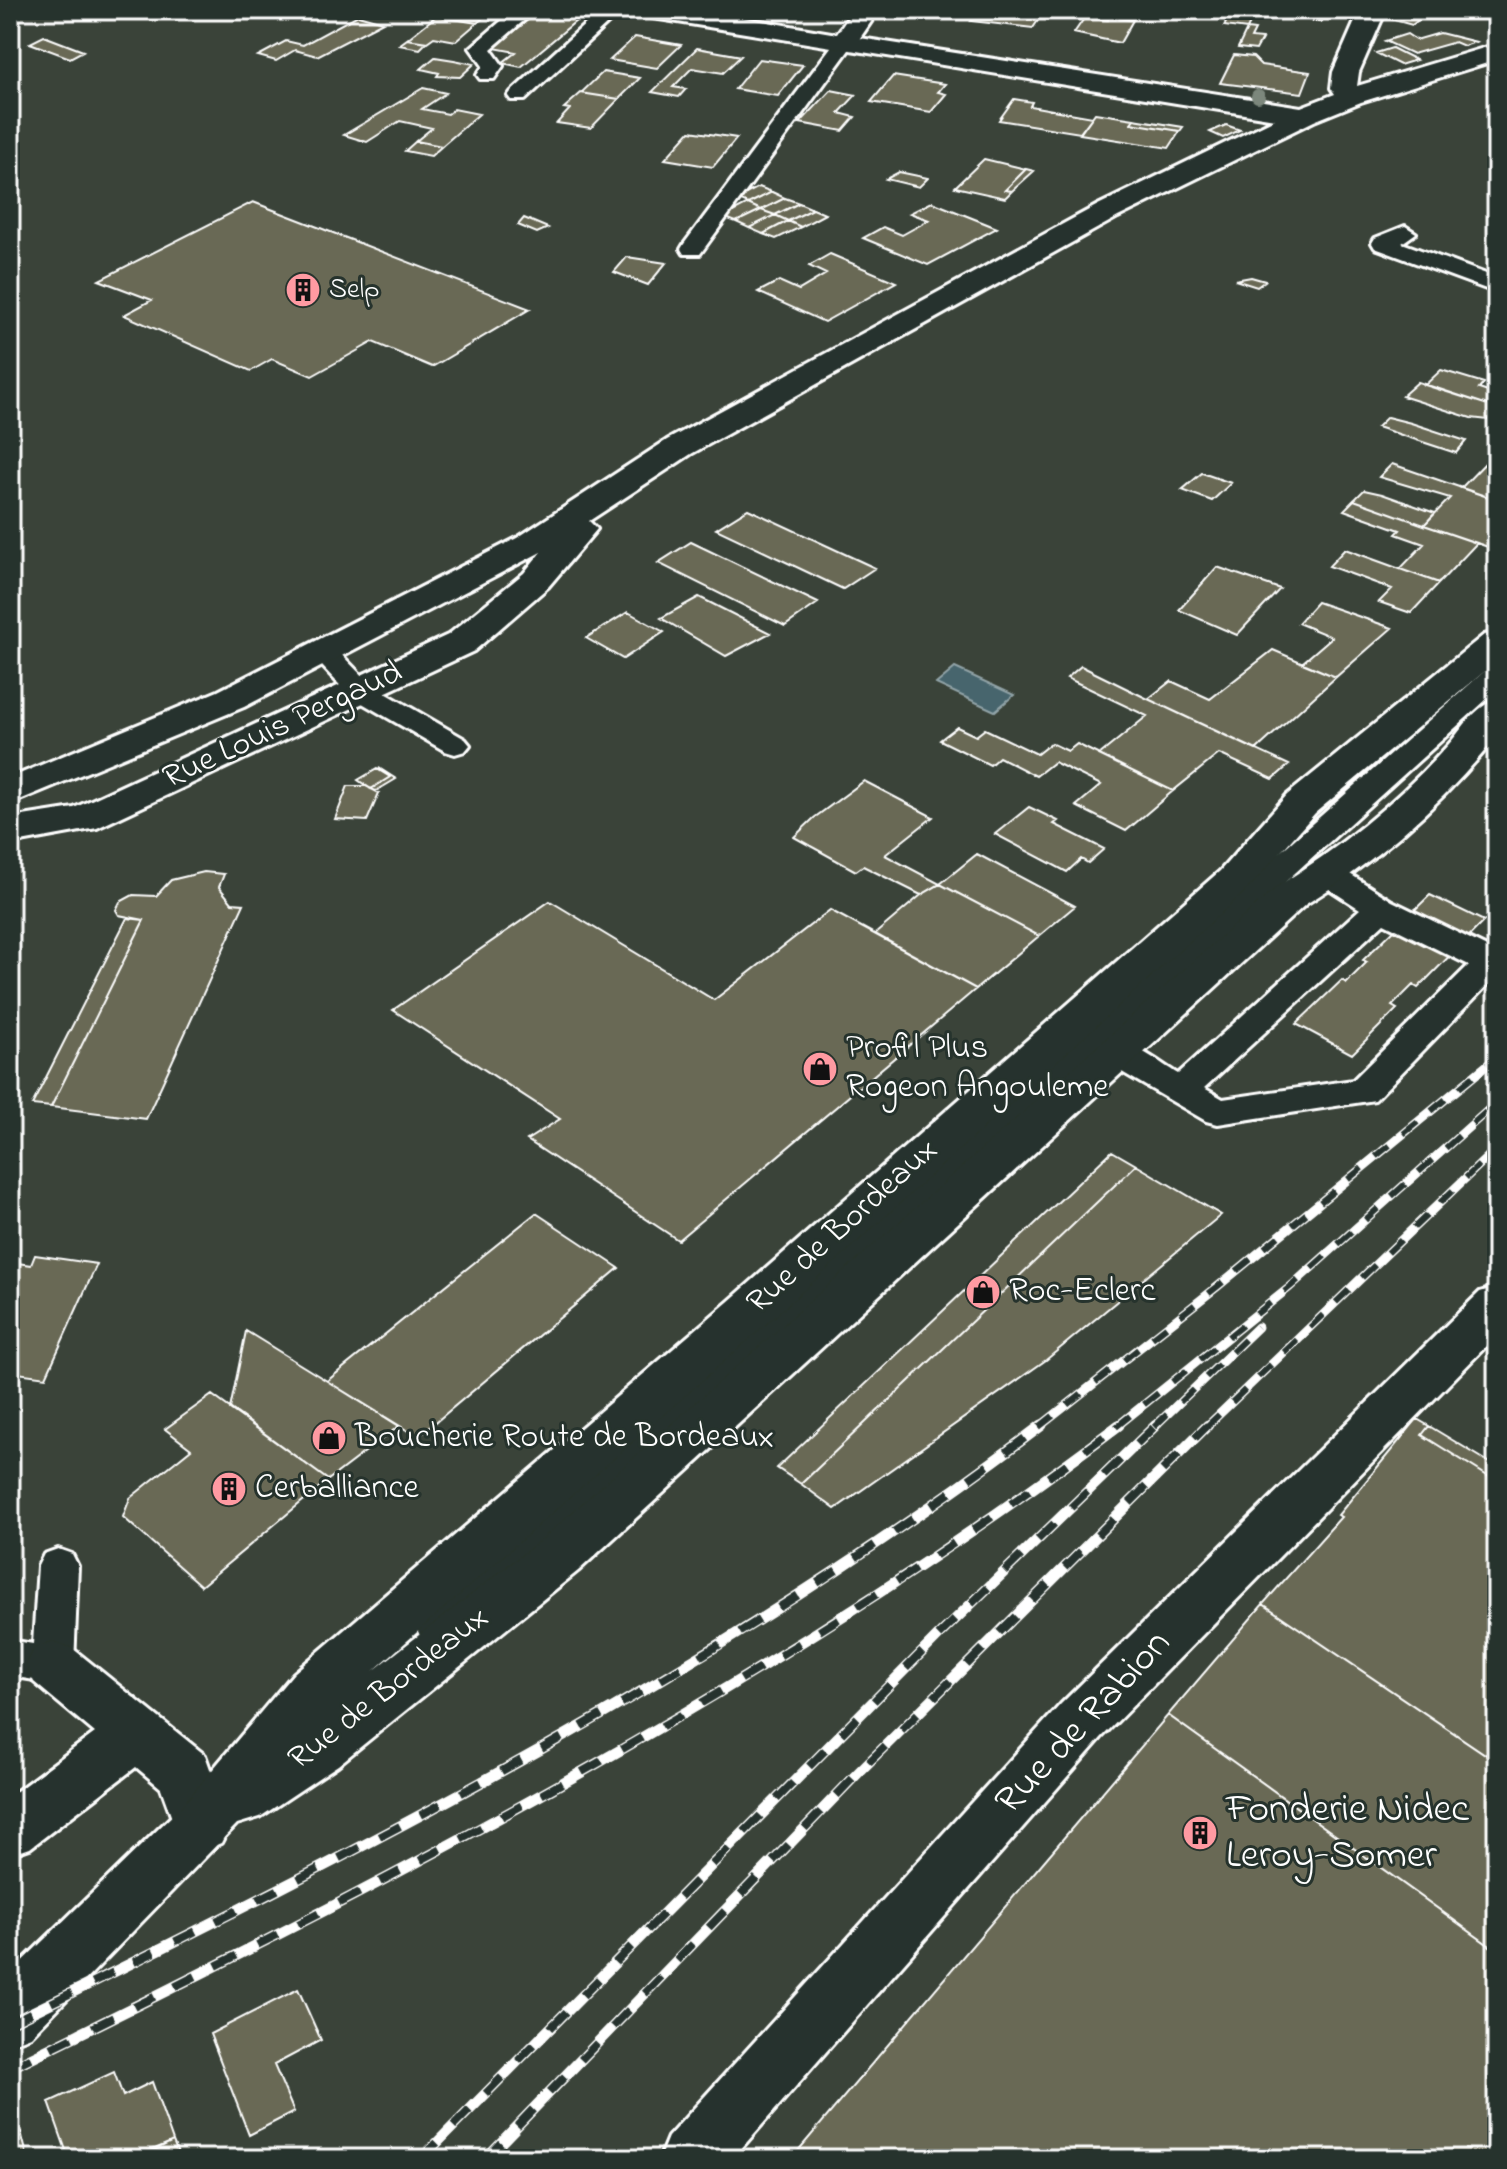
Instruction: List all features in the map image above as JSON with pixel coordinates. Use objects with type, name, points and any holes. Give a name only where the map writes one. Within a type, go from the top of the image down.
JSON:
[{"type":"street","points":[[653,10],[1304,115]]},
{"type":"street","points":[[844,43],[866,10]]},
{"type":"street","points":[[1352,96],[1344,88],[1346,72],[1373,10]]},
{"type":"street","name":"Rue Louis Pergaud","points":[[10,831],[83,819],[461,643],[533,562],[611,494],[679,447],[1108,211],[1304,115],[1352,96],[1497,52]]},
{"type":"street","name":"Rue Louis Pergaud","points":[[10,792],[231,699],[323,652],[533,562]]},
{"type":"street","name":"Rue de Bordeaux","points":[[10,2015],[201,1825],[313,1690],[745,1315],[1234,880],[1301,804],[1497,643]]},
{"type":"street","name":"Rue de Bordeaux","points":[[201,1825],[344,1728],[560,1555],[1292,895],[1328,874],[1429,786],[1492,718]]},
{"type":"street","name":"Rue de Rabion","points":[[690,2159],[1081,1721],[1497,1305]]},
{"type":"street","points":[[32,1662],[185,1773],[201,1825]]},
{"type":"street","points":[[10,1829],[136,1735]]},
{"type":"lane","points":[[487,75],[493,66],[480,48],[526,10]]},
{"type":"lane","points":[[518,96],[612,10]]},
{"type":"lane","points":[[692,249],[844,43]]},
{"type":"lane","points":[[1405,233],[1383,243],[1497,286]]},
{"type":"lane","points":[[323,652],[360,690],[455,745]]},
{"type":"lane","points":[[344,1728],[475,1589],[1497,675]]},
{"type":"lane","points":[[1115,1053],[1218,1112],[1363,1091],[1491,962],[1381,908],[1328,874]]},
{"type":"lane","points":[[1181,1090],[1381,908]]},
{"type":"lane","points":[[32,1662],[58,1566]]},
{"type":"water","points":[[955,668],[1014,695],[995,711],[936,684]]},
{"type":"building","points":[[436,10],[493,10],[477,23],[436,16],[442,11]]},
{"type":"building","points":[[1045,10],[1033,28],[971,21],[979,11]]},
{"type":"building","points":[[1215,10],[1257,10],[1247,29],[1224,26],[1232,12]]},
{"type":"building","points":[[1274,10],[1327,10],[1321,22],[1272,15]]},
{"type":"building","points":[[1395,10],[1431,10],[1412,25],[1391,19]]},
{"type":"building","points":[[1454,10],[1497,10],[1497,22]]},
{"type":"building","points":[[536,13],[577,20],[521,67],[502,63],[516,52],[494,48]]},
{"type":"building","points":[[358,15],[383,22],[317,56],[295,50],[276,61],[258,56],[286,41],[303,45]]},
{"type":"building","points":[[436,16],[477,23],[456,41],[434,37],[427,42],[407,39]]},
{"type":"building","points":[[1085,17],[1133,20],[1120,43],[1074,33]]},
{"type":"building","points":[[1247,29],[1255,30],[1251,38],[1262,39],[1256,50],[1238,48]]},
{"type":"building","points":[[1440,33],[1476,42],[1464,46],[1455,42],[1413,54],[1385,41],[1407,34],[1416,40]]},
{"type":"building","points":[[44,36],[83,51],[70,58],[30,43]]},
{"type":"building","points":[[635,37],[681,45],[657,68],[610,60]]},
{"type":"building","points":[[407,39],[427,42],[420,49],[399,45]]},
{"type":"building","points":[[697,48],[741,56],[723,73],[692,68],[673,87],[686,89],[679,97],[652,92]]},
{"type":"building","points":[[1392,48],[1416,60],[1400,65],[1376,53]]},
{"type":"building","points":[[1234,55],[1253,57],[1261,65],[1310,72],[1302,93],[1220,83]]},
{"type":"building","points":[[435,57],[474,64],[460,77],[437,76],[439,73],[421,69]]},
{"type":"building","points":[[759,59],[803,65],[778,96],[735,89]]},
{"type":"building","points":[[603,72],[640,78],[619,99],[581,93]]},
{"type":"building","points":[[893,76],[945,84],[938,92],[946,94],[931,112],[871,102]]},
{"type":"building","points":[[423,88],[446,93],[422,109],[448,114],[454,109],[479,114],[442,146],[416,141],[432,128],[400,121],[367,142],[344,135]]},
{"type":"building","points":[[831,90],[856,95],[839,113],[855,117],[843,131],[800,123]]},
{"type":"building","points":[[581,93],[619,99],[591,128],[557,123],[570,109],[564,108]]},
{"type":"building","points":[[1014,99],[1032,102],[1030,106],[1092,117],[1080,133],[999,120]]},
{"type":"building","points":[[1095,113],[1180,131],[1169,148],[1080,134]]},
{"type":"building","points":[[1134,119],[1183,127],[1180,131],[1131,123]]},
{"type":"building","points":[[1226,125],[1240,130],[1223,138],[1210,132]]},
{"type":"building","points":[[690,131],[737,138],[713,167],[665,159]]},
{"type":"building","points":[[416,141],[442,146],[431,156],[405,151]]},
{"type":"building","points":[[984,159],[1026,169],[1005,190],[1012,191],[1005,198],[955,187]]},
{"type":"building","points":[[1026,169],[1034,171],[1012,191],[1005,190]]},
{"type":"building","points":[[899,172],[928,178],[919,187],[886,179]]},
{"type":"building","points":[[759,187],[772,192],[748,204],[736,199]]},
{"type":"building","points":[[772,192],[785,198],[761,210],[748,204]]},
{"type":"building","points":[[785,198],[799,203],[775,215],[761,210]]},
{"type":"building","name":"Selp","points":[[253,202],[530,309],[432,367],[373,342],[312,376],[272,359],[251,371],[124,315],[152,300],[99,280]]},
{"type":"building","points":[[932,202],[997,228],[928,265],[863,238],[883,227],[902,235],[929,220],[910,213]]},
{"type":"building","points":[[799,203],[813,209],[788,221],[775,215]]},
{"type":"building","points":[[748,204],[761,210],[736,222],[723,217]]},
{"type":"building","points":[[813,209],[825,214],[801,227],[788,221]]},
{"type":"building","points":[[761,210],[775,215],[749,228],[736,222]]},
{"type":"building","points":[[775,215],[788,221],[763,234],[749,228]]},
{"type":"building","points":[[524,218],[548,228],[537,233],[518,225]]},
{"type":"building","points":[[788,221],[801,227],[776,239],[763,234]]},
{"type":"building","points":[[830,254],[896,282],[824,322],[758,292],[779,281],[799,290],[826,274],[809,266]]},
{"type":"building","points":[[627,257],[666,263],[648,285],[614,272]]},
{"type":"building","points":[[1251,277],[1265,281],[1257,287],[1235,280]]},
{"type":"building","points":[[1441,370],[1484,383],[1479,389],[1497,395],[1497,408],[1425,385]]},
{"type":"building","points":[[1418,382],[1497,408],[1497,421],[1471,418],[1402,396]]},
{"type":"building","points":[[1387,417],[1466,441],[1456,453],[1377,427]]},
{"type":"building","points":[[1490,458],[1497,460],[1497,500],[1461,488]]},
{"type":"building","points":[[1392,464],[1497,500],[1497,522],[1488,532],[1497,535],[1497,550],[1424,525],[1450,498],[1379,477]]},
{"type":"building","points":[[1202,473],[1231,483],[1212,501],[1182,490]]},
{"type":"building","points":[[1364,490],[1435,513],[1424,525],[1354,500]]},
{"type":"building","points":[[1354,500],[1477,543],[1439,583],[1400,569],[1424,544],[1396,534],[1400,530],[1344,510]]},
{"type":"building","points":[[748,509],[875,568],[843,589],[716,529]]},
{"type":"building","points":[[691,542],[818,603],[785,626],[658,563]]},
{"type":"building","points":[[1345,549],[1439,583],[1411,613],[1379,602],[1392,589],[1329,566]]},
{"type":"building","points":[[1217,567],[1280,589],[1237,635],[1179,610]]},
{"type":"building","points":[[699,597],[770,633],[726,656],[661,618]]},
{"type":"building","points":[[1317,602],[1392,628],[1336,677],[1302,663],[1332,637],[1298,623]]},
{"type":"building","points":[[628,612],[664,632],[623,659],[586,638]]},
{"type":"building","points":[[1273,650],[1336,677],[1256,750],[1148,699],[1171,681],[1210,699]]},
{"type":"building","points":[[1081,666],[1289,765],[1273,779],[1219,754],[1173,791],[1099,755],[1147,716],[1067,678]]},
{"type":"building","points":[[957,727],[976,736],[985,729],[1037,754],[1051,743],[1068,751],[1077,744],[1173,791],[1126,831],[1076,806],[1101,785],[1054,762],[1036,776],[999,757],[990,765],[940,740]]},
{"type":"building","points":[[379,768],[396,779],[376,791],[371,789],[390,777]]},
{"type":"building","points":[[377,769],[390,777],[371,789],[358,780]]},
{"type":"building","points":[[864,781],[933,817],[885,855],[940,884],[921,895],[863,866],[856,871],[794,837]]},
{"type":"building","points":[[348,786],[366,786],[379,793],[367,821],[335,819]]},
{"type":"building","points":[[1029,807],[1058,821],[1054,824],[1104,849],[1088,863],[1081,859],[1067,872],[995,834]]},
{"type":"building","points":[[977,854],[1075,906],[1039,936],[940,884]]},
{"type":"building","points":[[204,872],[224,874],[219,887],[232,903],[244,904],[146,1119],[51,1107],[144,920],[119,915],[116,910],[120,902],[133,895],[156,896],[171,880]]},
{"type":"building","points":[[940,884],[1039,936],[976,989],[875,934],[921,895]]},
{"type":"building","points":[[1430,895],[1484,921],[1418,988],[1413,985],[1392,1006],[1397,1009],[1352,1054],[1296,1024],[1342,980],[1346,983],[1367,962],[1363,960]]},
{"type":"building","points":[[550,901],[714,1000],[830,910],[976,989],[678,1240],[527,1140],[560,1119],[393,1010]]},
{"type":"building","points":[[127,918],[144,920],[51,1107],[32,1105]]},
{"type":"building","points":[[1112,1151],[1136,1165],[801,1484],[777,1468]]},
{"type":"building","points":[[1136,1165],[1221,1215],[1046,1360],[835,1509],[801,1484]]},
{"type":"building","points":[[536,1213],[619,1268],[418,1437],[327,1381]]},
{"type":"building","points":[[35,1255],[97,1264],[46,1377],[10,1372],[10,1262],[31,1265]]},
{"type":"building","points":[[246,1331],[399,1426],[328,1480],[230,1409]]},
{"type":"building","name":"Cerballiance","points":[[212,1395],[328,1480],[201,1586],[123,1517],[130,1498],[191,1449],[165,1429]]},
{"type":"building","points":[[1417,1419],[1429,1426],[1422,1435],[1497,1482],[1497,1762],[1263,1604],[1341,1517],[1338,1515]]},
{"type":"building","points":[[1429,1426],[1497,1467],[1497,1482],[1422,1435]]},
{"type":"building","points":[[1263,1604],[1497,1762],[1497,1951],[1168,1715]]},
{"type":"building","name":"Fonderie Nidec Leroy-Somer","points":[[1168,1715],[1497,1951],[1497,2159],[791,2159]]},
{"type":"building","points":[[298,1989],[321,2040],[274,2065],[294,2112],[249,2135],[210,2034]]},
{"type":"building","points":[[114,2072],[123,2096],[152,2082],[173,2141],[137,2159],[69,2159],[49,2102]]},
{"type":"building","points":[[21,2132],[28,2159],[10,2159],[10,2137]]},
{"type":"building","points":[[173,2141],[180,2159],[136,2157]]},
{"type":"railway","points":[[1039,1427],[1217,1287],[1497,1057]]},
{"type":"railway","points":[[1116,1427],[1290,1287],[1497,1102]]},
{"type":"railway","points":[[1206,1427],[1497,1148]]},
{"type":"railway","points":[[1154,1427],[1258,1327]]},
{"type":"railway","points":[[10,2023],[278,1890],[541,1749],[797,1596],[921,1513],[1042,1425]]},
{"type":"railway","points":[[10,2068],[297,1925],[439,1850],[719,1693],[989,1519],[1119,1425]]},
{"type":"railway","points":[[421,2159],[937,1637],[1156,1425]]},
{"type":"railway","points":[[485,2159],[858,1773],[1208,1425]]},
{"type":"place","name":"Selp","points":[[303,290]]},
{"type":"place","name":"Profil Plus Rogeon Angouleme","points":[[820,1069]]},
{"type":"place","name":"Roc-Eclerc","points":[[983,1292]]},
{"type":"place","name":"Boucherie Route de Bordeaux","points":[[329,1438]]},
{"type":"place","name":"Cerballiance","points":[[229,1489]]},
{"type":"place","name":"Fonderie Nidec Leroy-Somer","points":[[1200,1833]]}]
